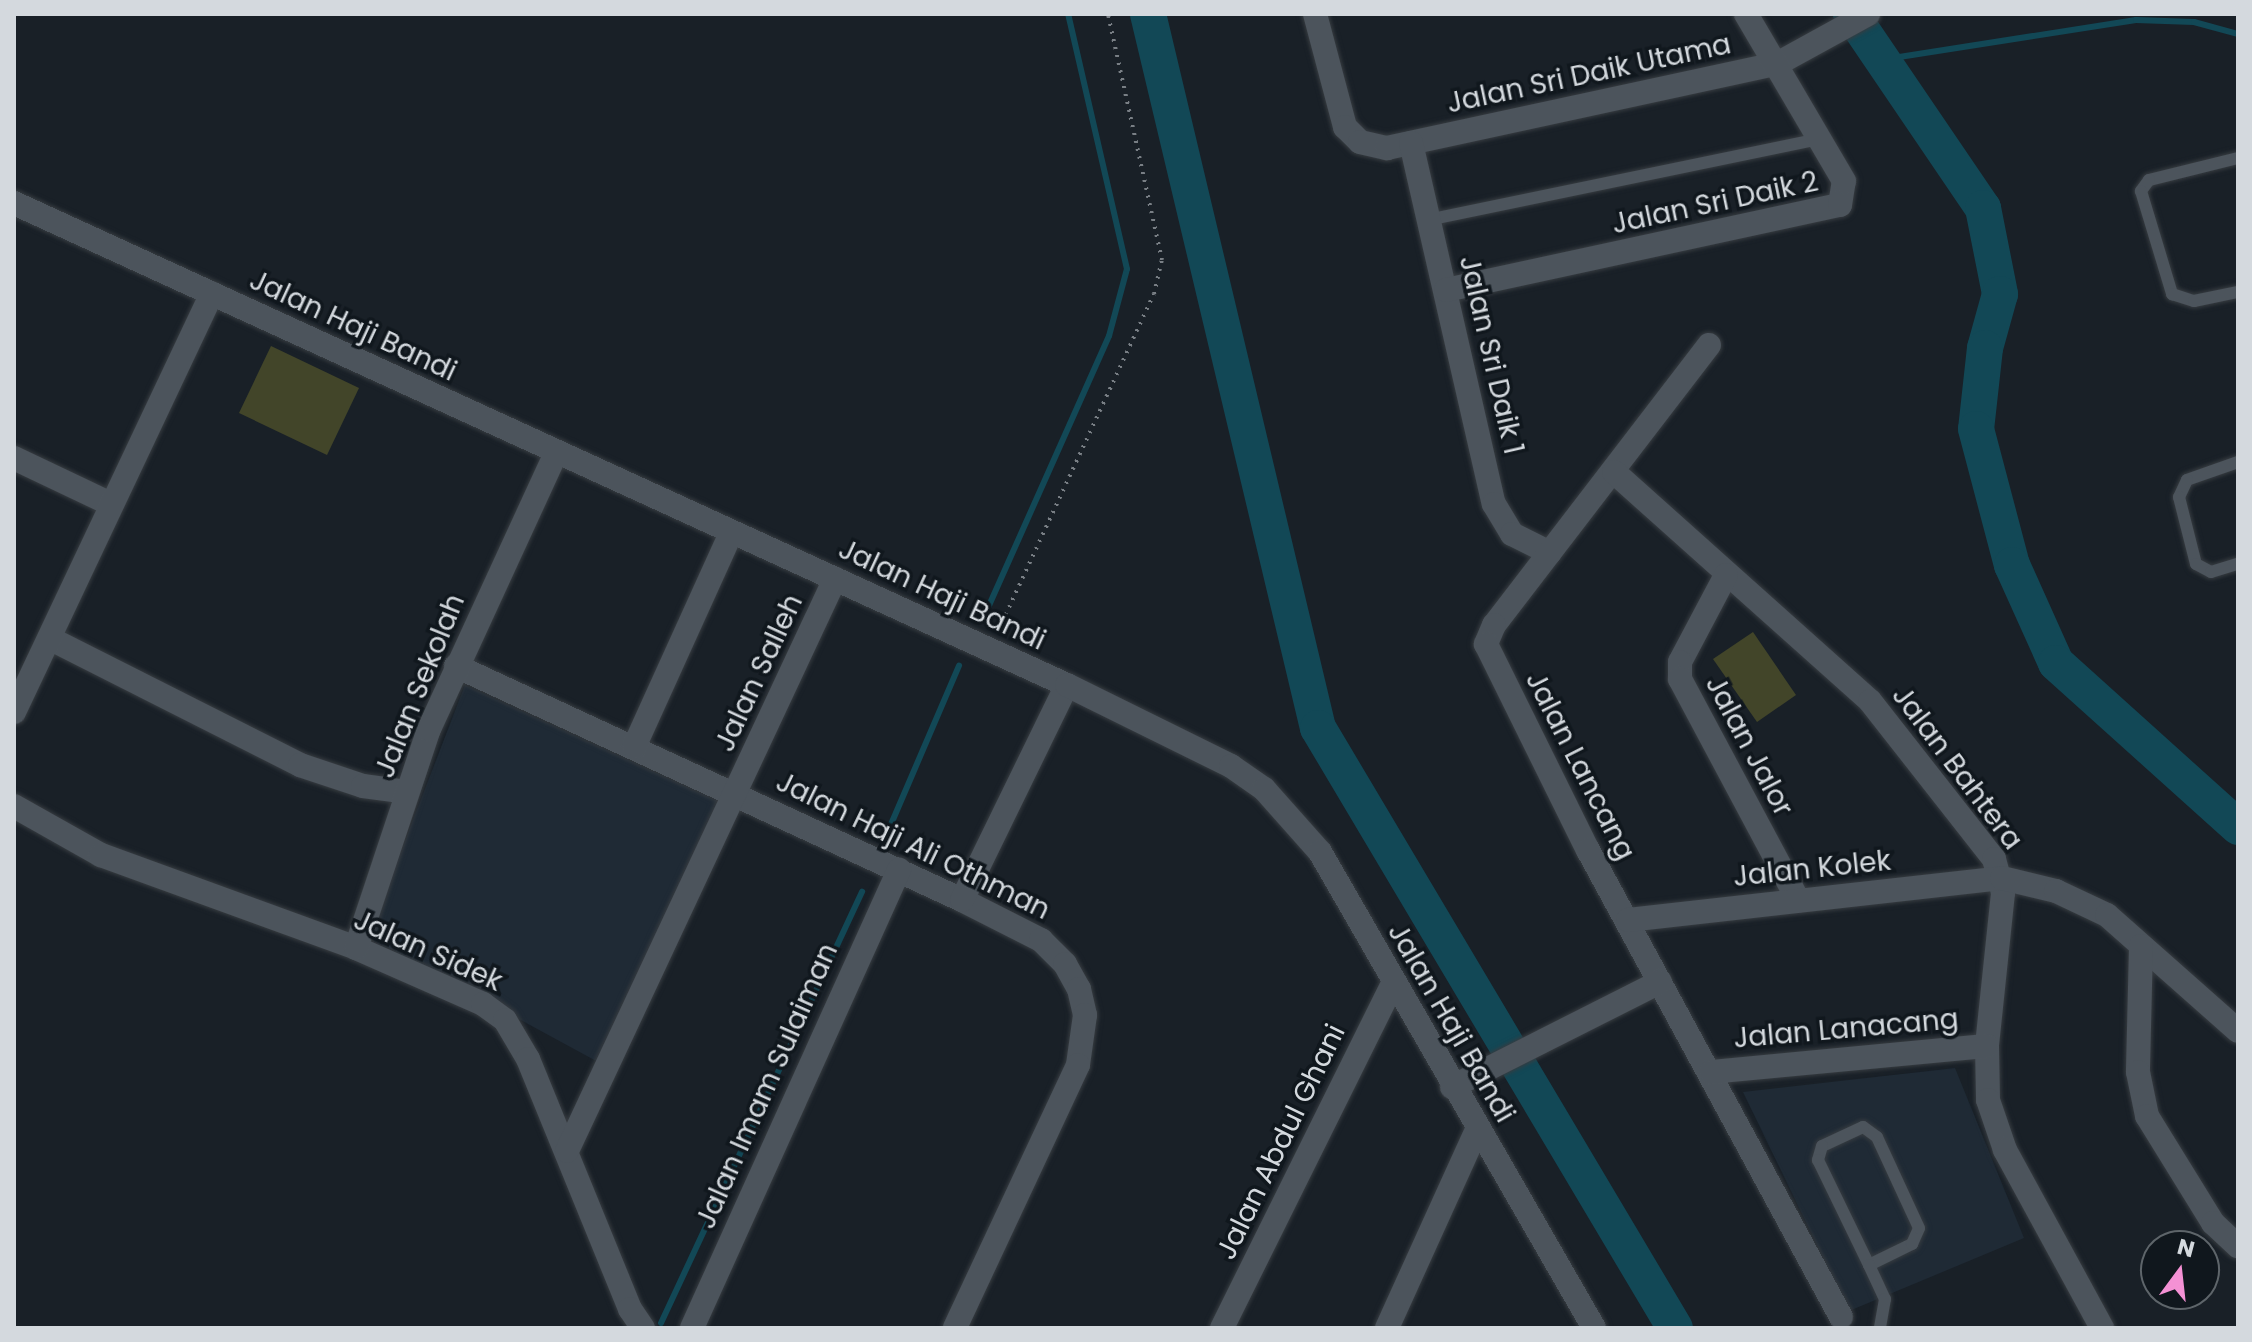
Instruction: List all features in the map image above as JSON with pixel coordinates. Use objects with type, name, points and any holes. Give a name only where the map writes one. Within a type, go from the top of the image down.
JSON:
[{"type":"street","name":"Jalan Sri Daik Utama","points":[[1315,14],[1338,109],[1351,136],[1360,142],[1387,148],[1777,64],[1822,43],[1868,14]]},
{"type":"street","name":"Jalan Sri Daik 2","points":[[1446,290],[1834,210],[1845,194],[1844,181],[1746,14]]},
{"type":"street","name":"Jalan Sri Daik 1","points":[[1411,143],[1501,521],[1512,534],[1550,553]]},
{"type":"street","name":"Jalan Haji Bandi","points":[[14,203],[1067,685],[1231,766],[1274,798],[1320,852],[1452,1087],[1594,1328]]},
{"type":"street","points":[[14,712],[212,293]]},
{"type":"street","name":"Jalan Lancang","points":[[1709,345],[1494,625],[1488,654],[1660,982],[1846,1323]]},
{"type":"street","name":"Jalan Sekolah","points":[[356,948],[407,792],[456,666],[556,453]]},
{"type":"street","points":[[14,458],[111,504]]},
{"type":"street","name":"Jalan Bahtera","points":[[1614,472],[1870,701],[1994,859],[2002,878],[1985,1074],[1994,1124],[2102,1328]]},
{"type":"street","points":[[634,747],[731,533]]},
{"type":"street","name":"Jalan Jalor","points":[[1726,575],[1680,662],[1680,679],[1798,900]]},
{"type":"street","name":"Jalan Salleh","points":[[567,1151],[835,579]]},
{"type":"street","points":[[51,639],[300,765],[363,786],[407,792]]},
{"type":"street","name":"Jalan Haji Ali Othman","points":[[456,666],[962,900],[1041,940],[1065,964],[1079,989],[1084,1039],[1067,1092],[955,1328]]},
{"type":"street","points":[[962,900],[1067,685]]},
{"type":"street","name":"Jalan Sidek","points":[[14,806],[101,855],[157,878],[356,948],[483,1004],[505,1020],[518,1036],[630,1309],[643,1328]]},
{"type":"street","name":"Jalan Imam Sulaiman","points":[[692,1328],[899,870]]},
{"type":"street","points":[[2002,878],[2093,906],[2238,1031]]},
{"type":"street","name":"Jalan Kolek","points":[[1628,920],[2002,878]]},
{"type":"street","points":[[2141,946],[2138,1072],[2147,1116],[2213,1223],[2238,1246]]},
{"type":"street","points":[[1452,1087],[1660,982]]},
{"type":"street","name":"Jalan Abdul Ghani","points":[[1222,1328],[1393,983]]},
{"type":"street","name":"Jalan Lanacang","points":[[1711,1072],[1987,1046]]},
{"type":"street","points":[[1387,1328],[1477,1130]]},
{"type":"lane","points":[[1428,220],[1819,139]]},
{"type":"lane","points":[[2238,158],[2149,180],[2141,191],[2172,294],[2194,301],[2238,292]]},
{"type":"lane","points":[[2238,462],[2187,480],[2179,497],[2196,564],[2211,572],[2238,564]]},
{"type":"lane","points":[[1869,1265],[1912,1244],[1919,1228],[1877,1137],[1863,1127],[1822,1146],[1818,1160],[1885,1299],[1880,1328]]},
{"type":"path","points":[[990,650],[1154,294],[1162,260],[1108,14]]},
{"type":"shaded area","points":[[465,685],[720,802],[598,1062],[368,937]]},
{"type":"shaded area","points":[[1955,1068],[2024,1238],[1849,1311],[1743,1092]]},
{"type":"green space","points":[[271,346],[359,388],[327,455],[239,413]]},
{"type":"green space","points":[[1753,632],[1796,695],[1757,722],[1713,659]]},
{"type":"waterway","points":[[983,619],[1109,336],[1127,269],[1068,14]]},
{"type":"waterway","points":[[1148,14],[1318,728],[1675,1328]]},
{"type":"waterway","points":[[1851,14],[1983,208],[2000,294],[1985,348],[1976,429],[2012,565],[2056,663],[2238,827]]},
{"type":"waterway","points":[[1880,60],[2136,20],[2194,22],[2238,34]]},
{"type":"waterway","points":[[883,843],[959,666]]},
{"type":"waterway","points":[[661,1323],[862,891]]}]
